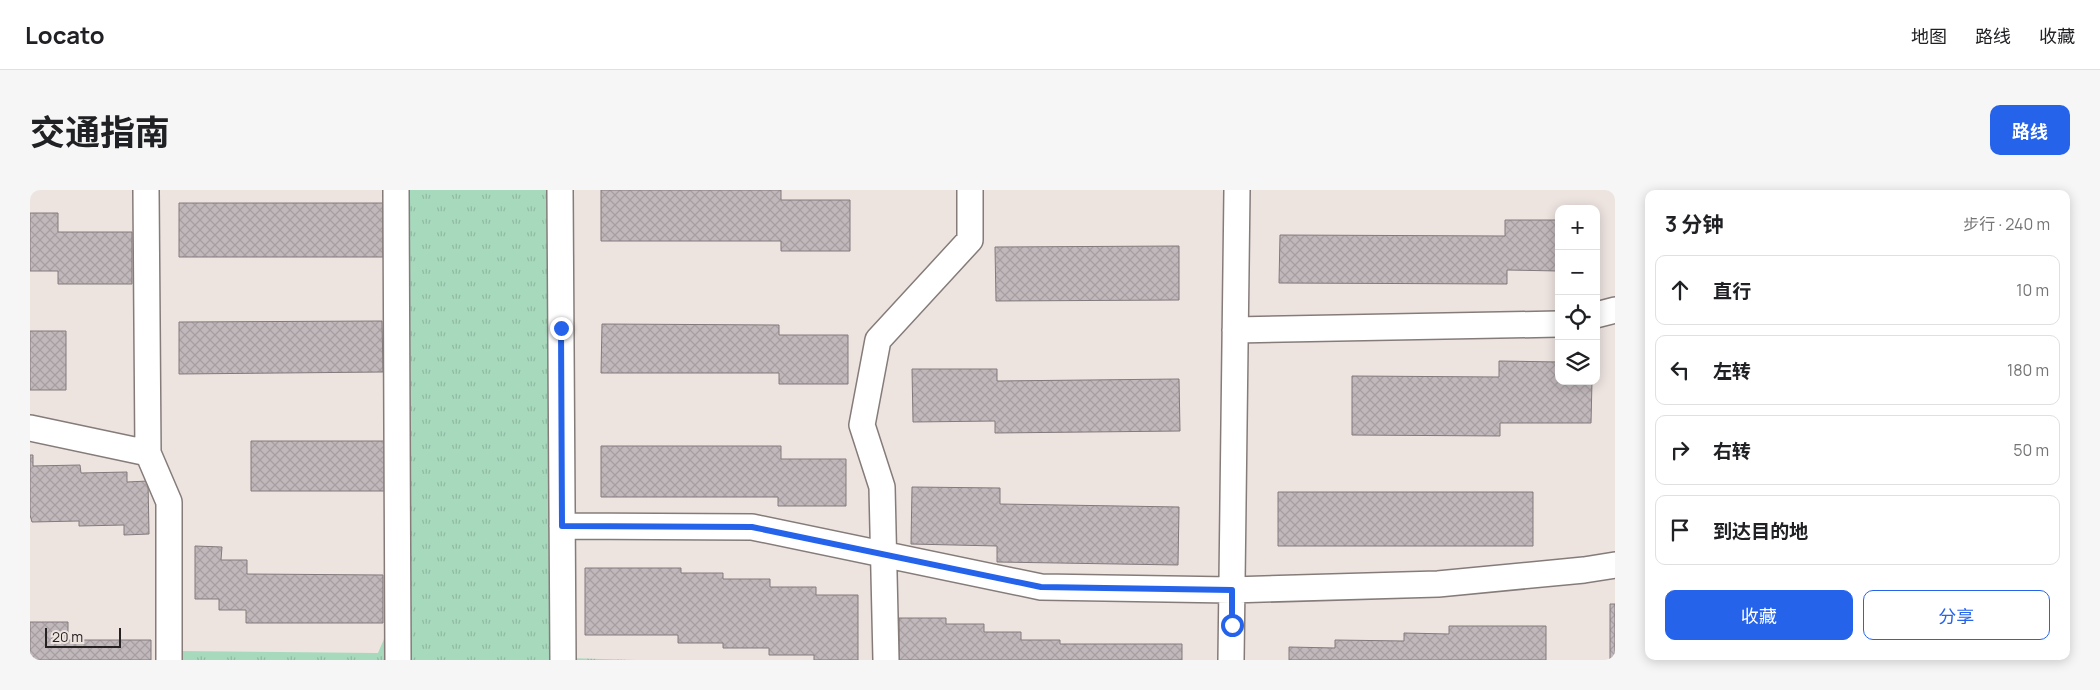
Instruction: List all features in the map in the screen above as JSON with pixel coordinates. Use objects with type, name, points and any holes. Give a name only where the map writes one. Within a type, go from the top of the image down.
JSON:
[{"type":"street","points":[[146,190],[148,453],[169,502],[168,660]]},
{"type":"street","points":[[396,190],[398,660]]},
{"type":"street","points":[[560,190],[563,660]]},
{"type":"street","points":[[886,660],[882,487],[862,425],[878,340],[970,240],[970,190]]},
{"type":"street","points":[[1232,660],[1237,190]]},
{"type":"street","points":[[1600,314],[1615,310]]},
{"type":"street","points":[[1235,330],[1555,324]]},
{"type":"street","points":[[30,428],[148,453]]},
{"type":"street","points":[[562,526],[752,527],[1041,587],[1232,590],[1438,584],[1584,570],[1615,565]]},
{"type":"green space","points":[[402,190],[549,190],[566,658],[637,660],[176,660],[176,651],[378,653],[404,592]]},
{"type":"building","points":[[601,190],[781,190],[781,200],[850,200],[850,251],[781,251],[781,241],[601,241]]},
{"type":"building","points":[[179,203],[383,203],[383,257],[179,257]]},
{"type":"building","points":[[30,213],[58,213],[58,232],[132,232],[132,284],[58,284],[58,271],[30,271]]},
{"type":"building","points":[[1505,220],[1555,220],[1555,271],[1507,270],[1507,284],[1279,283],[1280,235],[1505,236]]},
{"type":"building","points":[[1179,246],[1179,300],[996,301],[995,247]]},
{"type":"building","points":[[382,321],[383,372],[179,374],[179,322]]},
{"type":"building","points":[[602,324],[779,325],[779,335],[848,335],[848,384],[779,384],[779,373],[601,373]]},
{"type":"building","points":[[30,331],[66,331],[66,390],[30,390]]},
{"type":"building","points":[[1499,361],[1555,362],[1555,385],[1592,385],[1591,423],[1500,423],[1500,436],[1352,435],[1352,376],[1499,377]]},
{"type":"building","points":[[912,369],[997,369],[997,381],[1179,379],[1180,431],[995,433],[995,421],[913,422]]},
{"type":"building","points":[[251,441],[385,441],[385,491],[251,491]]},
{"type":"building","points":[[601,446],[781,446],[781,459],[846,459],[846,506],[778,506],[778,497],[601,497]]},
{"type":"building","points":[[30,455],[33,455],[33,466],[80,465],[81,473],[127,472],[127,482],[148,481],[149,534],[124,535],[124,525],[79,526],[79,521],[32,522],[30,515]]},
{"type":"building","points":[[912,487],[1000,488],[1000,504],[1179,507],[1178,565],[997,562],[997,546],[911,544]]},
{"type":"building","points":[[1278,492],[1533,492],[1533,546],[1278,546]]},
{"type":"building","points":[[195,546],[222,547],[221,560],[247,560],[247,574],[383,575],[383,623],[246,623],[246,610],[219,610],[219,599],[195,599]]},
{"type":"building","points":[[585,568],[681,568],[681,573],[723,573],[723,579],[770,579],[770,587],[816,587],[816,595],[858,595],[858,660],[814,660],[814,655],[769,655],[769,648],[723,648],[723,643],[678,643],[678,635],[585,635]]},
{"type":"building","points":[[1610,604],[1615,604],[1615,660],[1610,660]]},
{"type":"building","points":[[899,618],[946,618],[946,624],[984,624],[984,632],[1021,632],[1021,640],[1060,640],[1060,644],[1182,644],[1182,660],[899,660]]},
{"type":"building","points":[[30,622],[68,622],[68,640],[151,640],[151,660],[30,660]]},
{"type":"building","points":[[1449,626],[1546,626],[1546,660],[1289,660],[1289,647],[1335,648],[1335,640],[1404,641],[1404,633],[1449,634]]},
{"type":"route","points":[[561,328],[562,526],[752,527],[1041,587],[1232,590],[1232,625]]}]
